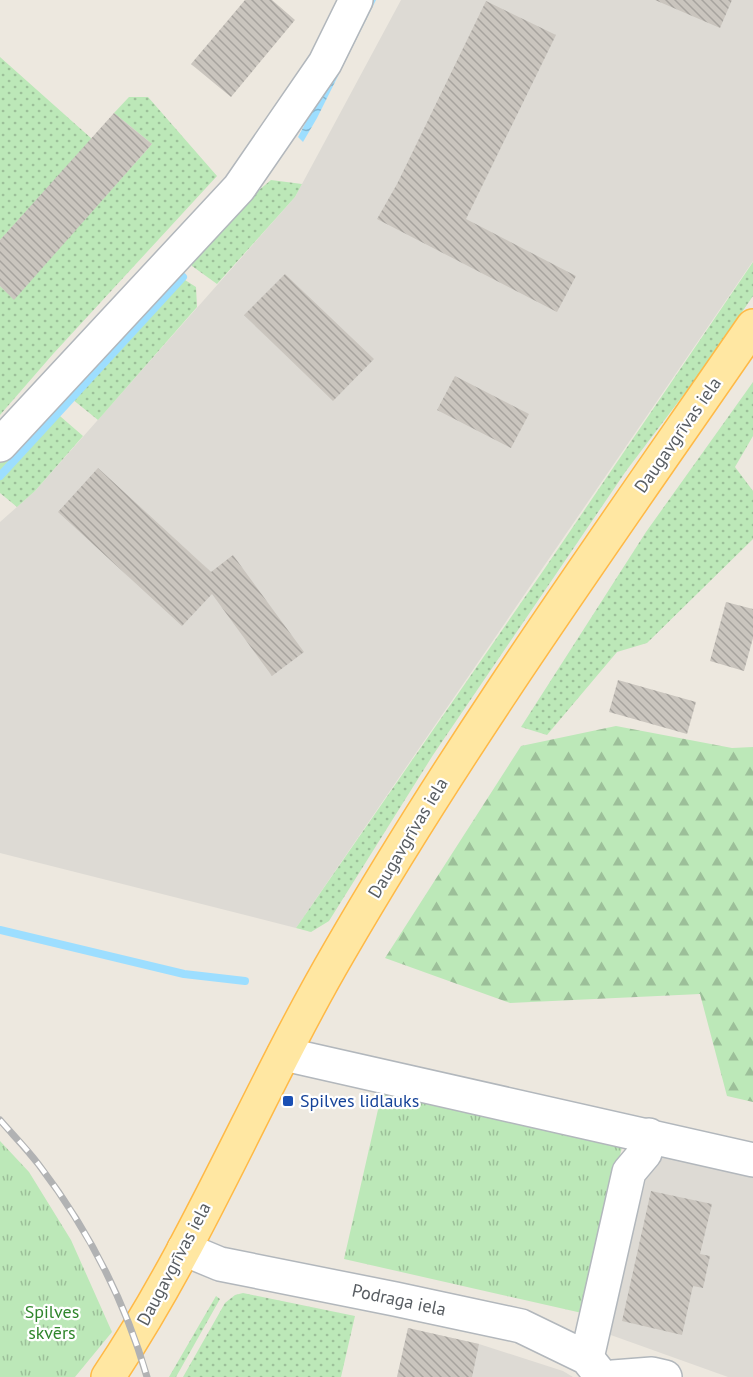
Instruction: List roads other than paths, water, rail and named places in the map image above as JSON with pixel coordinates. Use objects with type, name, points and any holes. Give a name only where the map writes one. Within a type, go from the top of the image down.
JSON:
[{"type":"main road","name":"Daugavgrīvas iela","points":[[108,1377],[134,1338],[184,1249],[338,953],[431,799],[544,629],[753,326]]},
{"type":"street","points":[[0,445],[239,188],[326,63],[356,0]]},
{"type":"street","points":[[284,1054],[753,1160]]},
{"type":"street","points":[[594,1367],[629,1172],[645,1153],[649,1135]]},
{"type":"street","name":"Podraga iela","points":[[184,1249],[220,1264],[521,1326],[594,1367]]},
{"type":"street","points":[[613,1377],[651,1374],[665,1377]]},
{"type":"water","points":[[371,0],[376,0],[303,142],[298,137]]},
{"type":"waterway","points":[[0,476],[183,277]]},
{"type":"waterway","points":[[0,930],[184,974],[245,981]]},
{"type":"railway","points":[[0,1120],[57,1189],[103,1266],[128,1321],[147,1377]]},
{"type":"place","name":"Spilves lidlauks","points":[[288,1101]]},
{"type":"park label","name":"Spilves skvērs","points":[[52,1322]]}]
